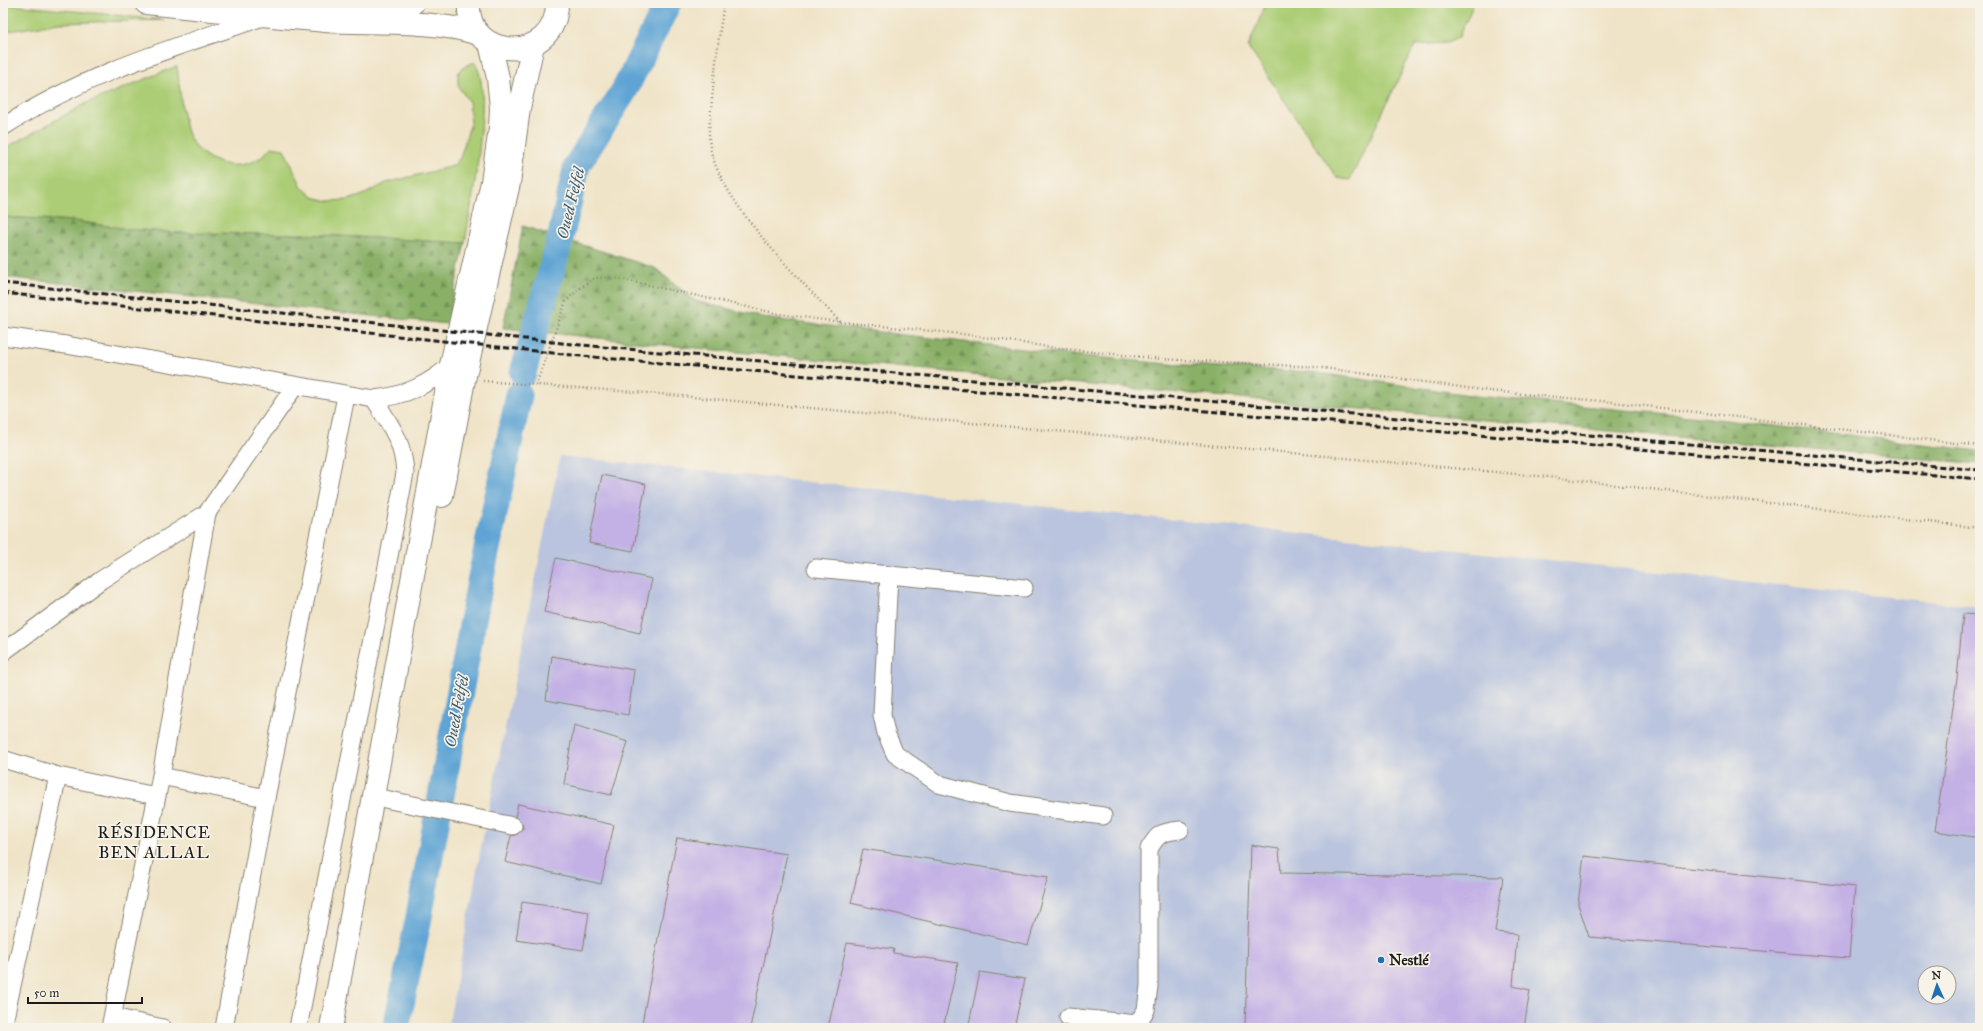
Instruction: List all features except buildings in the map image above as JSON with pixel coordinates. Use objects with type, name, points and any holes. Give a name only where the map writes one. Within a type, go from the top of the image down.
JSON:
[{"type":"main road","points":[[146,3],[324,21],[462,28],[485,38],[498,47],[516,50],[533,45],[542,39],[554,24],[558,3]]},
{"type":"main road","points":[[310,3],[369,8],[413,3]]},
{"type":"main road","points":[[341,1028],[385,799],[500,129],[499,85],[485,38],[470,16],[470,3]]},
{"type":"main road","points":[[331,1028],[458,372],[509,183],[519,108],[533,45]]},
{"type":"street","points":[[3,127],[81,83],[154,54],[268,15]]},
{"type":"street","points":[[3,336],[66,345],[346,396],[374,399],[408,393],[438,376],[458,372]]},
{"type":"street","points":[[3,652],[101,580],[207,513],[295,386]]},
{"type":"street","points":[[224,1028],[266,798],[346,396]]},
{"type":"street","points":[[298,1028],[405,473],[404,454],[398,436],[374,399]]},
{"type":"street","points":[[163,1028],[112,1022],[161,776],[207,513]]},
{"type":"street","points":[[816,568],[1024,588]]},
{"type":"street","points":[[889,575],[882,715],[886,734],[895,754],[938,784],[1010,803],[1103,816]]},
{"type":"street","points":[[3,759],[58,776],[156,796]]},
{"type":"street","points":[[3,1027],[58,776]]},
{"type":"street","points":[[161,776],[266,798]]},
{"type":"street","points":[[385,799],[513,826]]},
{"type":"street","points":[[1068,1017],[1137,1024],[1146,1010],[1149,986],[1149,849],[1156,837],[1164,832],[1180,830]]},
{"type":"path","points":[[724,3],[718,41],[709,137],[714,162],[731,198],[783,261],[840,322]]},
{"type":"path","points":[[536,385],[566,301],[579,289],[595,278],[612,277],[779,314],[840,322],[962,334],[1056,348],[1161,359],[1316,367],[1489,391],[1612,402],[1980,446]]},
{"type":"path","points":[[458,372],[536,385],[660,394],[1541,476],[1980,528]]},
{"type":"shaded area","points":[[560,456],[1319,535],[1980,607],[1980,1028],[448,1028],[482,842]]},
{"type":"green space","points":[[1266,3],[1474,3],[1459,37],[1446,43],[1415,45],[1350,180],[1337,178],[1248,47]]},
{"type":"green space","points":[[3,4],[164,20],[59,23],[3,32]]},
{"type":"green space","points":[[474,62],[480,75],[482,121],[476,177],[465,243],[303,234],[178,233],[128,229],[74,221],[3,217],[3,149],[87,103],[177,66],[186,129],[189,137],[199,150],[213,160],[229,165],[237,165],[256,160],[264,155],[271,147],[284,149],[302,187],[313,197],[328,201],[348,200],[363,195],[386,183],[453,166],[460,158],[471,122],[469,102],[458,86],[458,73],[464,67]]},
{"type":"green space","points":[[3,217],[74,221],[128,229],[178,233],[303,234],[465,243],[447,324],[3,277]]},
{"type":"green space","points":[[523,226],[655,268],[695,301],[771,319],[1073,355],[1169,364],[1312,372],[1477,396],[1710,418],[1980,451],[1980,464],[1012,378],[503,328]]},
{"type":"waterway","name":"Oued Felfel","points":[[523,373],[560,240],[577,165],[624,91],[668,3]]},
{"type":"waterway","name":"Oued Felfel","points":[[396,1028],[418,922],[480,582],[519,395]]},
{"type":"railway","points":[[3,283],[581,345],[1980,470]]},
{"type":"railway","points":[[3,293],[581,356],[1980,479]]},
{"type":"place","name":"Nestlé","points":[[1381,960]]},
{"type":"district","name":"RÉSIDENCE BEN ALLAL","points":[[154,842]]}]
